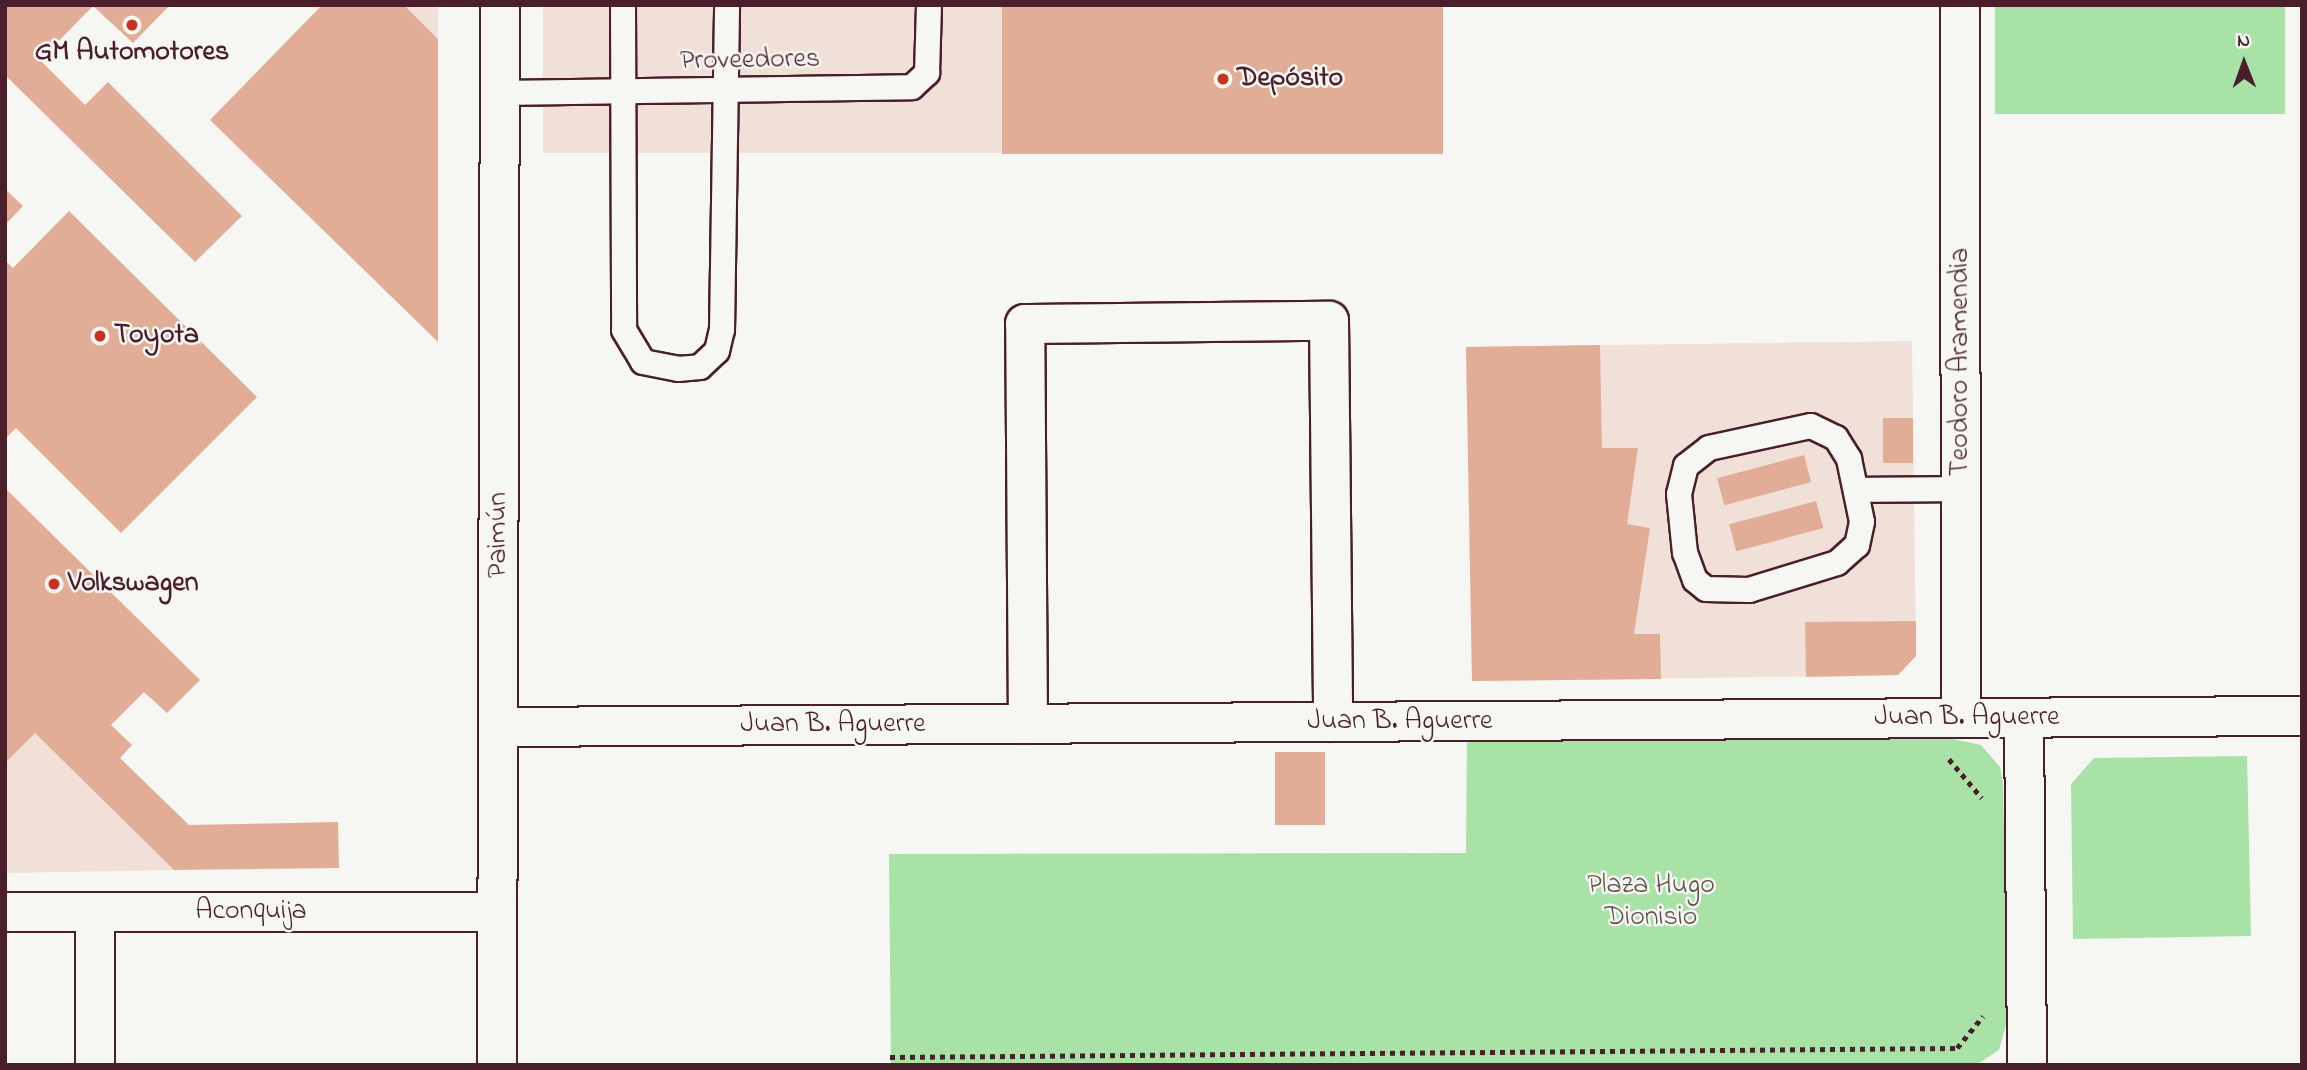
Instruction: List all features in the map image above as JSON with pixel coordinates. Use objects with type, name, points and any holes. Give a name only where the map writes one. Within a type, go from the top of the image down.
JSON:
[{"type":"street","name":"Paimún","points":[[498,1065],[500,5]]},
{"type":"street","name":"Teodoro Aramendia","points":[[1960,5],[1961,718]]},
{"type":"street","points":[[1028,724],[1025,324],[1329,321],[1333,722]]},
{"type":"street","name":"Juan B. Aguerre","points":[[499,727],[2302,716]]},
{"type":"street","points":[[2024,718],[2027,1065]]},
{"type":"street","name":"Aconquija","points":[[5,912],[498,912]]},
{"type":"street","points":[[95,912],[95,1065]]},
{"type":"lane","points":[[623,5],[624,330],[643,362],[678,369],[700,366],[717,351],[722,330],[727,5]]},
{"type":"lane","name":"Proveedores","points":[[500,93],[912,87],[927,73],[929,5]]},
{"type":"lane","points":[[1811,426],[1844,447],[1856,491],[1861,534],[1849,556],[1837,563],[1733,593],[1706,589],[1689,568],[1680,479],[1696,455],[1709,448],[1811,426]]},
{"type":"lane","points":[[1856,491],[1961,489]]},
{"type":"path","points":[[1943,752],[1982,796],[1982,809]]},
{"type":"path","points":[[891,1057],[1957,1048],[1983,1020],[1983,1007]]},
{"type":"shaded area","points":[[404,5],[438,5],[438,39]]},
{"type":"shaded area","points":[[543,5],[1443,5],[1443,153],[543,153]]},
{"type":"shaded area","points":[[1912,341],[1916,656],[1898,675],[1472,681],[1466,347]]},
{"type":"shaded area","points":[[5,704],[91,787],[174,870],[5,873]]},
{"type":"green space","points":[[1995,5],[2285,5],[2285,114],[1995,114]]},
{"type":"green space","name":"Plaza Hugo Dionisio","points":[[1467,737],[1953,739],[1981,745],[2000,767],[2003,783],[2008,1018],[1999,1050],[1976,1065],[891,1065],[889,854],[1466,853]]},
{"type":"green space","points":[[2247,756],[2251,936],[2073,939],[2071,784],[2094,758]]},
{"type":"building","points":[[5,5],[170,5],[133,43],[93,6],[40,60],[85,105],[108,82],[242,216],[195,262],[5,75]]},
{"type":"building","points":[[322,5],[404,5],[438,39],[438,342],[210,120]]},
{"type":"building","name":"Depósito","points":[[1002,5],[1443,5],[1443,154],[1002,154]]},
{"type":"building","points":[[5,189],[23,206],[5,225]]},
{"type":"building","name":"Toyota","points":[[69,211],[257,397],[121,533],[16,428],[5,439],[5,260],[13,268]]},
{"type":"building","points":[[1600,345],[1602,448],[1638,448],[1627,524],[1650,528],[1634,634],[1660,634],[1661,679],[1472,681],[1466,347]]},
{"type":"building","points":[[1883,418],[1913,418],[1913,463],[1883,463]]},
{"type":"building","points":[[1804,455],[1811,482],[1724,505],[1717,478]]},
{"type":"building","name":"Volkswagen","points":[[5,488],[200,680],[167,713],[144,692],[111,725],[132,745],[120,758],[189,825],[338,822],[339,868],[174,870],[35,733],[5,763]]},
{"type":"building","points":[[1816,501],[1823,528],[1736,551],[1729,524]]},
{"type":"building","points":[[1916,621],[1916,656],[1898,675],[1806,677],[1805,622]]},
{"type":"building","points":[[1275,752],[1325,752],[1325,825],[1275,825]]},
{"type":"place","name":"GM Automotores","points":[[132,25]]},
{"type":"place","name":"Depósito","points":[[1223,79]]},
{"type":"place","name":"Toyota","points":[[100,336]]},
{"type":"place","name":"Volkswagen","points":[[54,584]]}]
